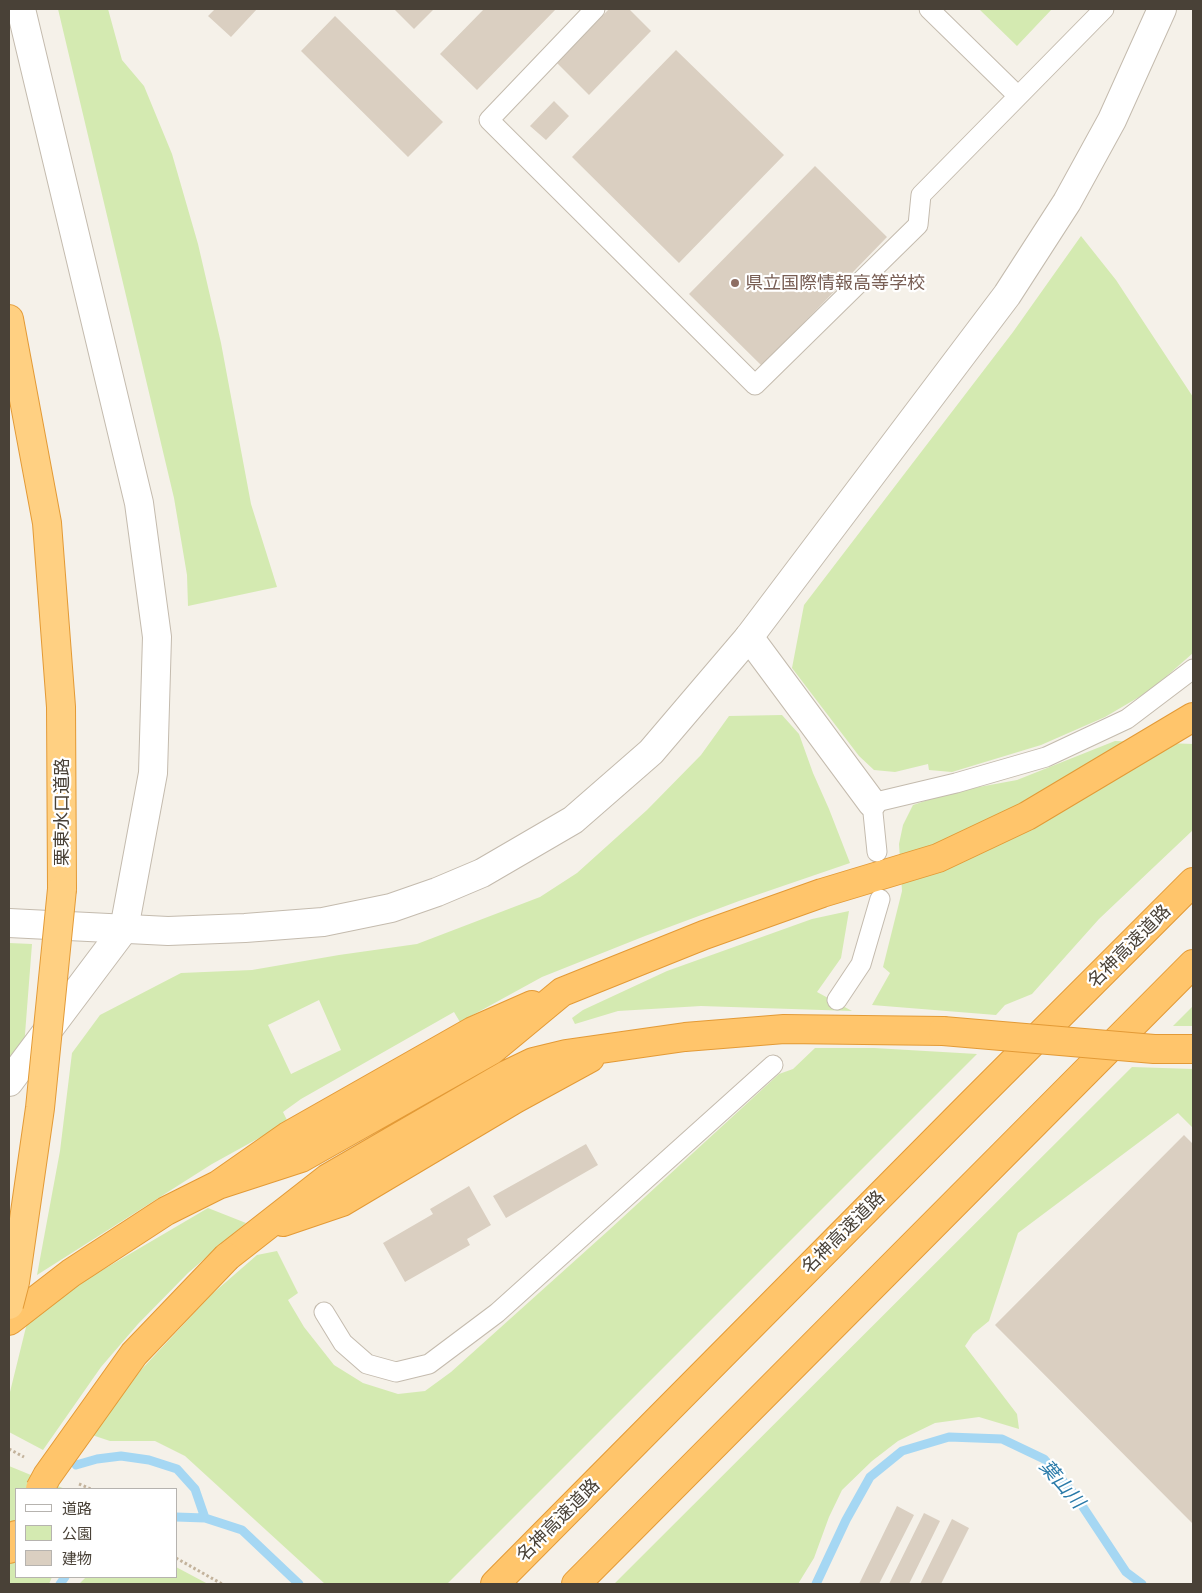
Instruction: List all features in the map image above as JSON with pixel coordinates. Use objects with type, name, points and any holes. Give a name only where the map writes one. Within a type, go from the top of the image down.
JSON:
[{"type":"highway","name":"栗東水口道路","points":[[9,319],[47,523],[61,707],[62,889],[40,1108],[15,1282],[9,1305]]},
{"type":"highway","points":[[9,1321],[71,1273],[166,1211],[218,1185],[301,1158],[492,1050],[562,992],[704,935],[822,893],[938,858],[1027,816],[1193,717]]},
{"type":"highway","name":"名神高速道路","points":[[495,1584],[970,1104],[1193,882]]},
{"type":"highway","points":[[576,1584],[1193,964]]},
{"type":"highway","points":[[41,1488],[47,1476],[134,1354],[227,1257],[328,1178],[506,1075],[533,1062],[566,1054],[685,1037],[784,1029],[944,1031],[1154,1049],[1193,1049]]},
{"type":"highway","points":[[9,1549],[15,1537]]},
{"type":"street","points":[[9,1082],[124,929],[153,773],[156,637],[139,503],[21,9]]},
{"type":"street","points":[[9,923],[168,932],[323,922],[390,908],[437,892],[482,873],[573,820],[651,752],[748,638],[1007,295],[1067,202],[1112,120],[1162,9]]},
{"type":"street","points":[[748,638],[872,803]]},
{"type":"lane","points":[[595,9],[489,120],[755,385],[918,226],[920,195],[1104,9]]},
{"type":"lane","points":[[929,9],[1018,96]]},
{"type":"lane","points":[[877,852],[872,803],[956,783],[1046,757],[1127,719],[1193,669]]},
{"type":"lane","points":[[837,1000],[861,964],[880,900]]},
{"type":"lane","points":[[324,1312],[343,1343],[367,1364],[396,1372],[429,1364],[497,1313],[773,1065]]},
{"type":"path","points":[[178,1559],[222,1584]]},
{"type":"green space","points":[[58,9],[108,9],[122,60],[144,86],[172,154],[198,244],[221,343],[251,504],[277,587],[188,606],[187,575],[174,498]]},
{"type":"green space","points":[[979,9],[1052,9],[1017,46]]},
{"type":"green space","points":[[1081,236],[1116,280],[1193,397],[1193,653],[1151,690],[1105,717],[1041,745],[952,772],[929,770],[928,764],[895,772],[874,770],[859,756],[792,668],[804,605],[1013,332]]},
{"type":"green space","points":[[782,715],[799,734],[850,863],[739,901],[542,977],[460,1022],[454,1012],[301,1099],[283,1112],[288,1122],[212,1164],[37,1275],[60,1151],[72,1053],[100,1015],[181,973],[252,970],[417,944],[540,897],[577,873],[647,810],[701,755],[729,716]],"holes":[[[319,1000],[341,1050],[291,1074],[268,1025]]]},
{"type":"green space","points":[[1115,741],[1193,744],[1193,830],[1099,919],[1032,994],[1005,1005],[996,1015],[872,1005],[890,973],[883,967],[902,891],[899,844],[903,825],[913,805],[952,792],[1017,780]]},
{"type":"green space","points":[[849,911],[841,958],[817,992],[852,1011],[701,1006],[618,1011],[575,1024],[572,1018],[583,1010],[667,971],[812,919]]},
{"type":"green space","points":[[9,943],[32,944],[24,1047],[9,1065]]},
{"type":"green space","points":[[1193,1006],[1193,1026],[1173,1026]]},
{"type":"green space","points":[[815,1048],[874,1048],[977,1054],[447,1584],[325,1584],[185,1456],[155,1441],[110,1441],[92,1435],[140,1371],[211,1295],[257,1255],[277,1251],[298,1293],[288,1300],[304,1327],[334,1365],[363,1383],[398,1394],[425,1391],[451,1372],[779,1074],[793,1069]]},
{"type":"green space","points":[[1132,1067],[1193,1069],[1193,1128],[1178,1113],[1018,1233],[989,1321],[973,1334],[965,1346],[1017,1414],[1019,1429],[979,1417],[935,1423],[898,1441],[872,1461],[842,1490],[829,1517],[814,1558],[798,1584],[614,1584]]},
{"type":"green space","points":[[208,1208],[246,1223],[188,1273],[138,1324],[101,1367],[43,1450],[9,1432],[9,1396],[27,1323],[82,1282]]},
{"type":"green space","points":[[9,1466],[63,1488],[15,1488],[15,1578],[52,1578],[49,1584],[9,1584]]},
{"type":"green space","points":[[178,1568],[208,1584],[79,1584],[85,1578],[178,1578]]},
{"type":"building","points":[[215,9],[257,9],[231,37],[208,16]]},
{"type":"building","points":[[394,9],[434,9],[414,29]]},
{"type":"building","points":[[484,9],[556,9],[477,90],[440,54]]},
{"type":"building","points":[[609,9],[629,9],[651,31],[589,95],[557,63]]},
{"type":"building","points":[[335,16],[443,122],[408,157],[301,51]]},
{"type":"building","points":[[676,50],[784,155],[679,263],[572,157]]},
{"type":"building","points":[[554,101],[569,116],[546,140],[530,126]]},
{"type":"building","points":[[815,166],[887,237],[762,366],[689,294]]},
{"type":"building","points":[[1184,1135],[1193,1144],[1193,1524],[995,1325]]},
{"type":"building","points":[[586,1144],[598,1165],[506,1218],[493,1196]]},
{"type":"building","points":[[469,1186],[491,1225],[467,1239],[470,1245],[405,1282],[383,1243],[433,1214],[430,1209]]},
{"type":"building","points":[[897,1506],[914,1515],[879,1584],[859,1584]]},
{"type":"building","points":[[924,1513],[940,1521],[909,1584],[889,1584]]},
{"type":"building","points":[[952,1519],[969,1528],[941,1584],[920,1584]]},
{"type":"waterway","name":"葉山川","points":[[816,1584],[846,1520],[870,1477],[902,1451],[949,1437],[1002,1439],[1044,1459],[1075,1495],[1126,1572],[1142,1584]]},
{"type":"waterway","points":[[76,1465],[97,1459],[121,1456],[149,1460],[177,1469],[195,1489],[205,1518]]},
{"type":"waterway","name":"葉山川","points":[[178,1517],[205,1518],[242,1530],[299,1584]]},
{"type":"waterway","name":"葉山川","points":[[60,1584],[64,1578]]},
{"type":"place","name":"県立国際情報高等学校","points":[[735,283]]}]
